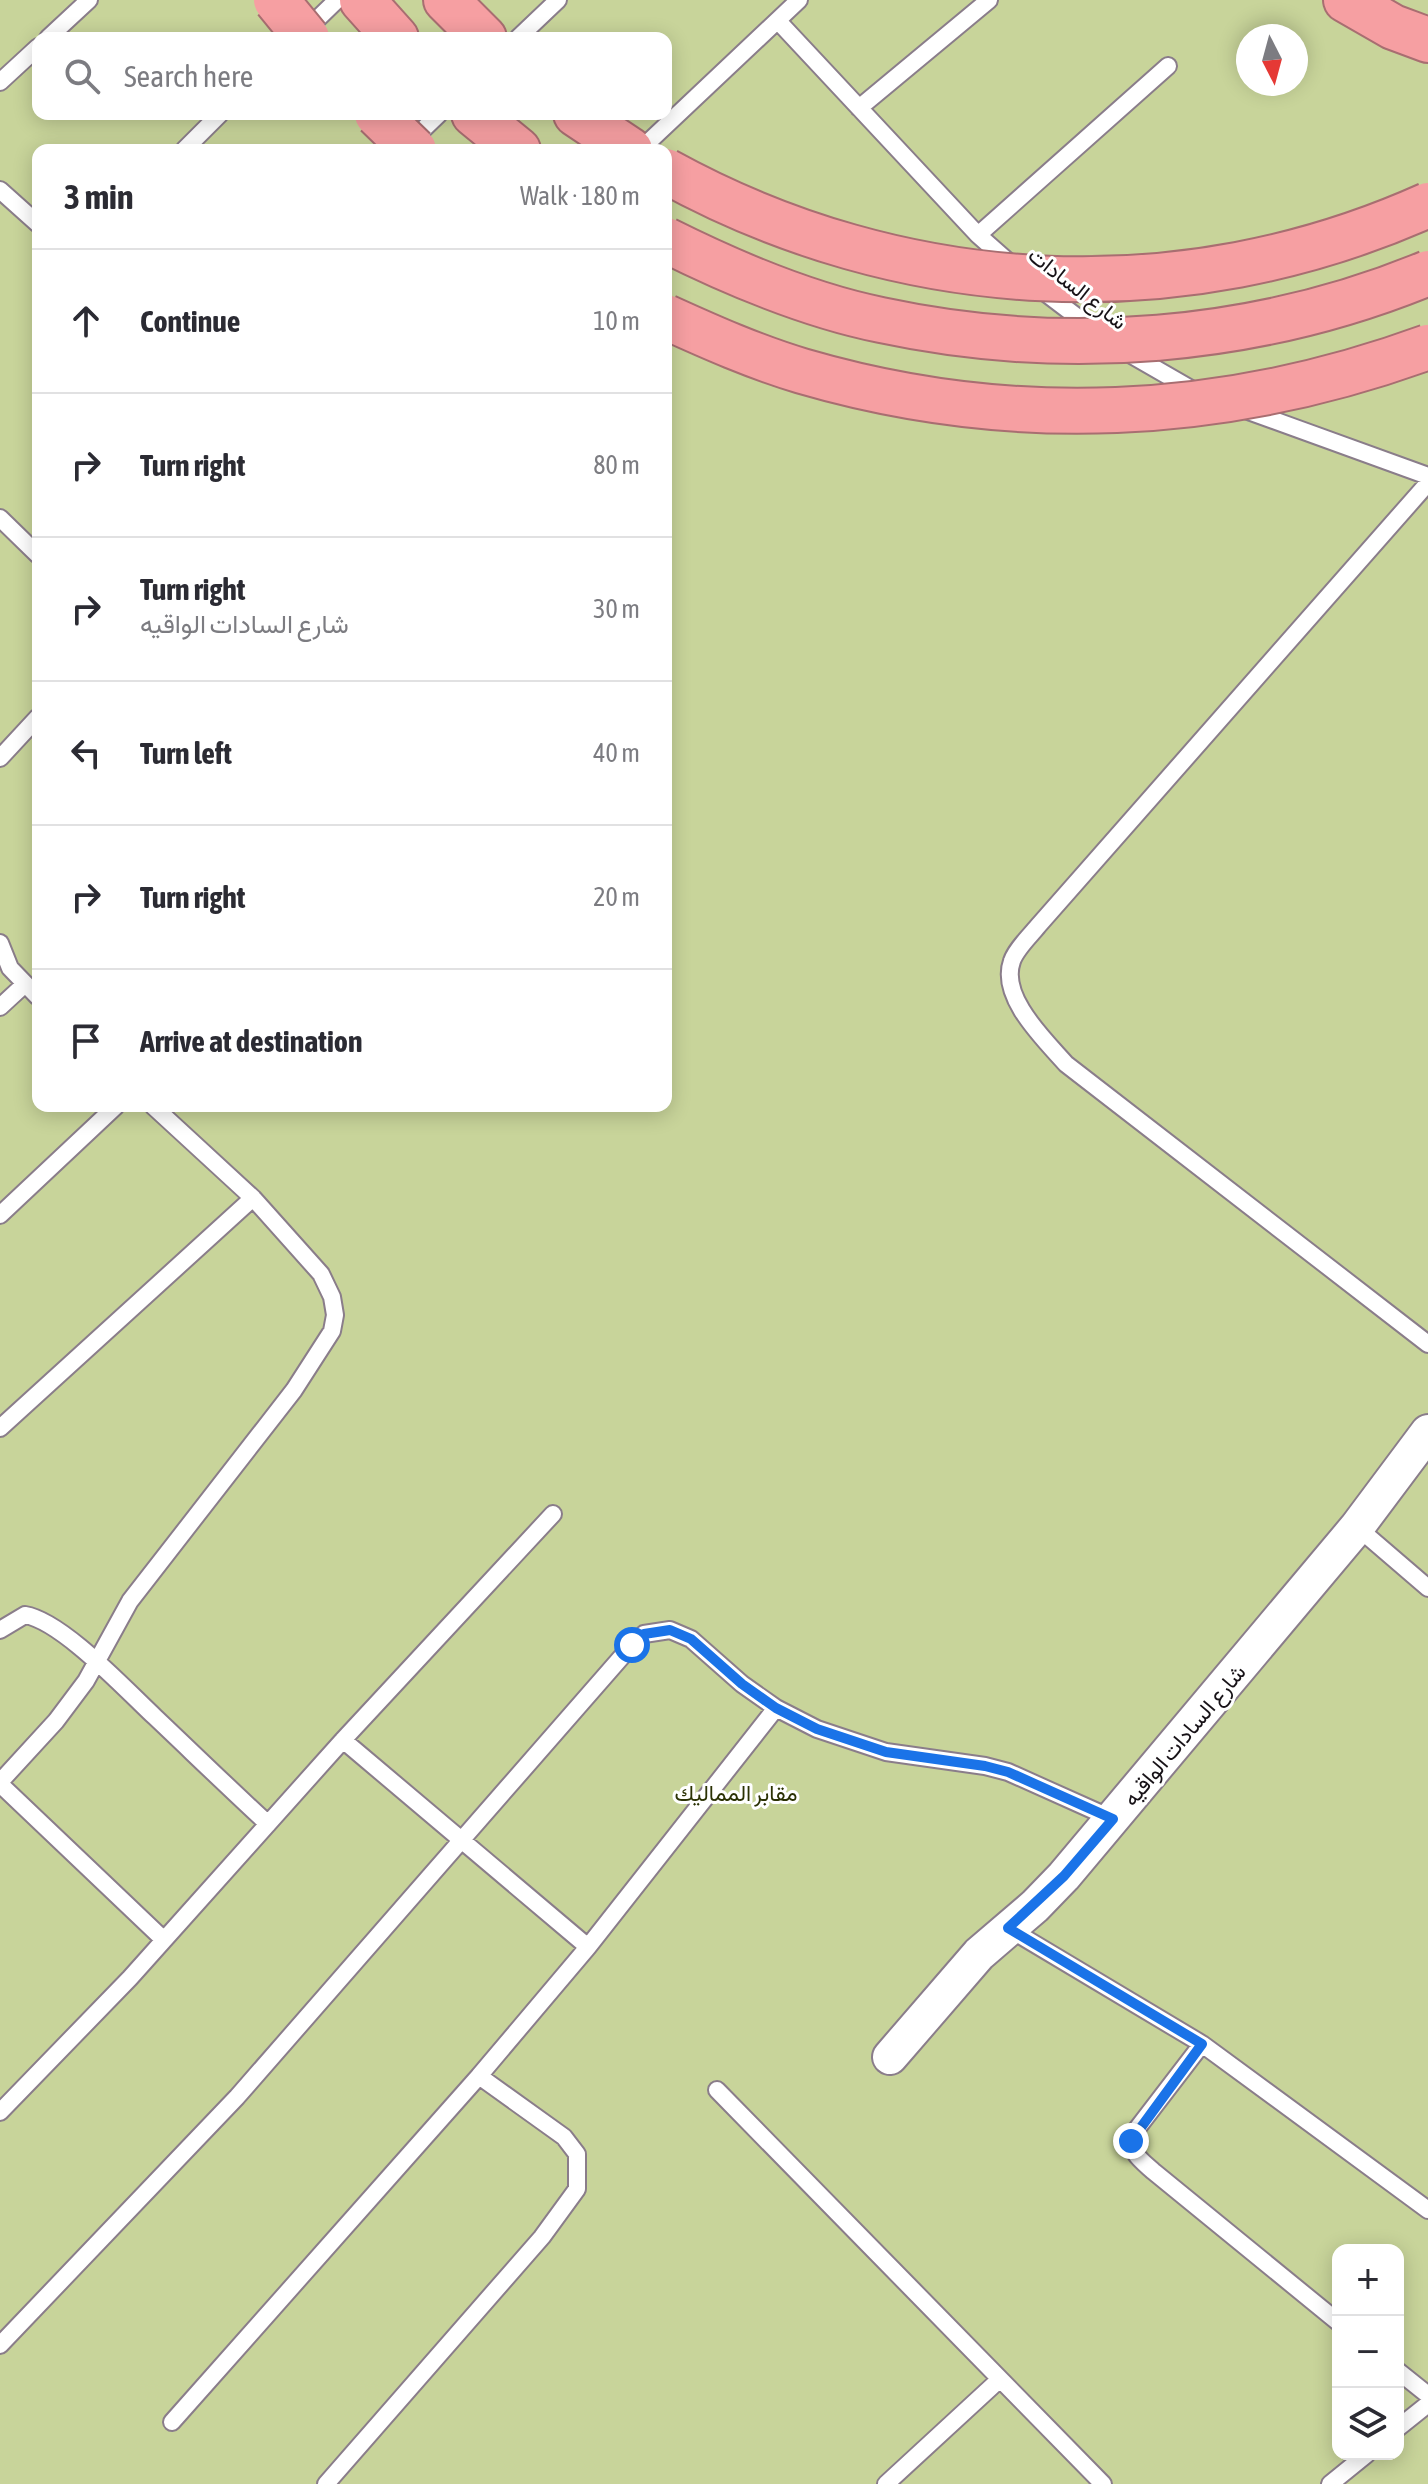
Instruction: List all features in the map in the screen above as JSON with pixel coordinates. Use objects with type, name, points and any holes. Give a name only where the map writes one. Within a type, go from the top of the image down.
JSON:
[{"type":"highway","points":[[276,0],[302,32]]},
{"type":"highway","points":[[362,0],[391,32]]},
{"type":"highway","points":[[446,0],[478,32]]},
{"type":"highway","points":[[1346,0],[1393,27],[1428,40]]},
{"type":"highway","points":[[383,120],[408,144]]},
{"type":"highway","points":[[481,120],[511,144]]},
{"type":"highway","points":[[585,120],[621,144]]},
{"type":"highway","points":[[672,174],[762,218],[826,241],[892,259],[958,272],[1018,278],[1137,278],[1253,262],[1363,231],[1428,205]]},
{"type":"highway","points":[[672,243],[711,263],[795,296],[879,320],[966,335],[1054,342],[1142,340],[1229,329],[1319,311],[1428,273]]},
{"type":"highway","points":[[672,320],[799,370],[940,402],[1017,410],[1094,412],[1171,408],[1248,398],[1323,381],[1428,347]]},
{"type":"street","name":"شارع السادات الواقيه","points":[[890,2057],[979,1954],[1064,1876],[1357,1527],[1428,1432]]},
{"type":"lane","points":[[54,32],[89,0]]},
{"type":"lane","points":[[304,32],[337,0]]},
{"type":"lane","points":[[524,32],[558,0]]},
{"type":"lane","points":[[646,144],[799,0]]},
{"type":"lane","points":[[859,108],[989,0]]},
{"type":"lane","name":"شارع السادات","points":[[778,21],[978,235],[1047,296],[1123,350],[1195,392],[1428,476]]},
{"type":"lane","points":[[0,82],[32,53]]},
{"type":"lane","points":[[978,235],[1168,66]]},
{"type":"lane","points":[[190,144],[214,120]]},
{"type":"lane","points":[[408,144],[433,120]]},
{"type":"lane","points":[[0,190],[32,219]]},
{"type":"lane","points":[[1428,483],[1038,926],[1011,962],[1011,988],[1027,1020],[1066,1064],[1428,1344]]},
{"type":"lane","points":[[0,518],[32,549]]},
{"type":"lane","points":[[3,747],[32,722]]},
{"type":"lane","points":[[0,943],[10,968],[32,991]]},
{"type":"lane","points":[[0,1007],[25,984]]},
{"type":"lane","points":[[0,1215],[110,1112]]},
{"type":"lane","points":[[160,1112],[253,1198],[321,1274],[332,1297],[335,1315],[332,1331],[294,1390],[130,1601],[86,1681],[56,1721],[0,1783],[164,1940]]},
{"type":"lane","points":[[0,1428],[253,1198]]},
{"type":"lane","points":[[0,2112],[164,1940],[343,1740],[553,1514]]},
{"type":"lane","points":[[1357,1527],[1428,1588]]},
{"type":"lane","points":[[1,1627],[25,1615],[35,1616],[96,1661],[268,1824]]},
{"type":"lane","points":[[0,2345],[237,2097],[461,1838],[644,1634],[670,1630],[691,1639],[742,1684],[776,1708],[817,1729],[886,1752],[1008,1772],[1113,1819]]},
{"type":"lane","points":[[172,2422],[479,2076],[588,1947],[776,1708]]},
{"type":"lane","points":[[343,1740],[588,1947]]},
{"type":"lane","points":[[1008,1928],[1202,2044],[1428,2210]]},
{"type":"lane","points":[[1202,2044],[1133,2134],[1131,2146],[1153,2171],[1332,2317]]},
{"type":"lane","points":[[326,2484],[542,2237],[577,2189],[577,2154],[564,2137],[479,2076]]},
{"type":"lane","points":[[717,2090],[1000,2379],[1091,2480]]},
{"type":"lane","points":[[1404,2376],[1428,2395]]},
{"type":"lane","points":[[886,2484],[1000,2379]]},
{"type":"lane","points":[[1404,2423],[1428,2404]]},
{"type":"lane","points":[[1330,2484],[1360,2460]]},
{"type":"green space","name":"مقابر المماليك","points":[[0,0],[1428,0],[1428,2484],[0,2484]]},
{"type":"route","points":[[632,1645],[644,1634],[670,1630],[691,1639],[742,1684],[776,1708],[817,1729],[886,1752],[1008,1772],[1113,1819],[1064,1876],[1008,1928],[1202,2044],[1133,2134],[1131,2141]]}]
